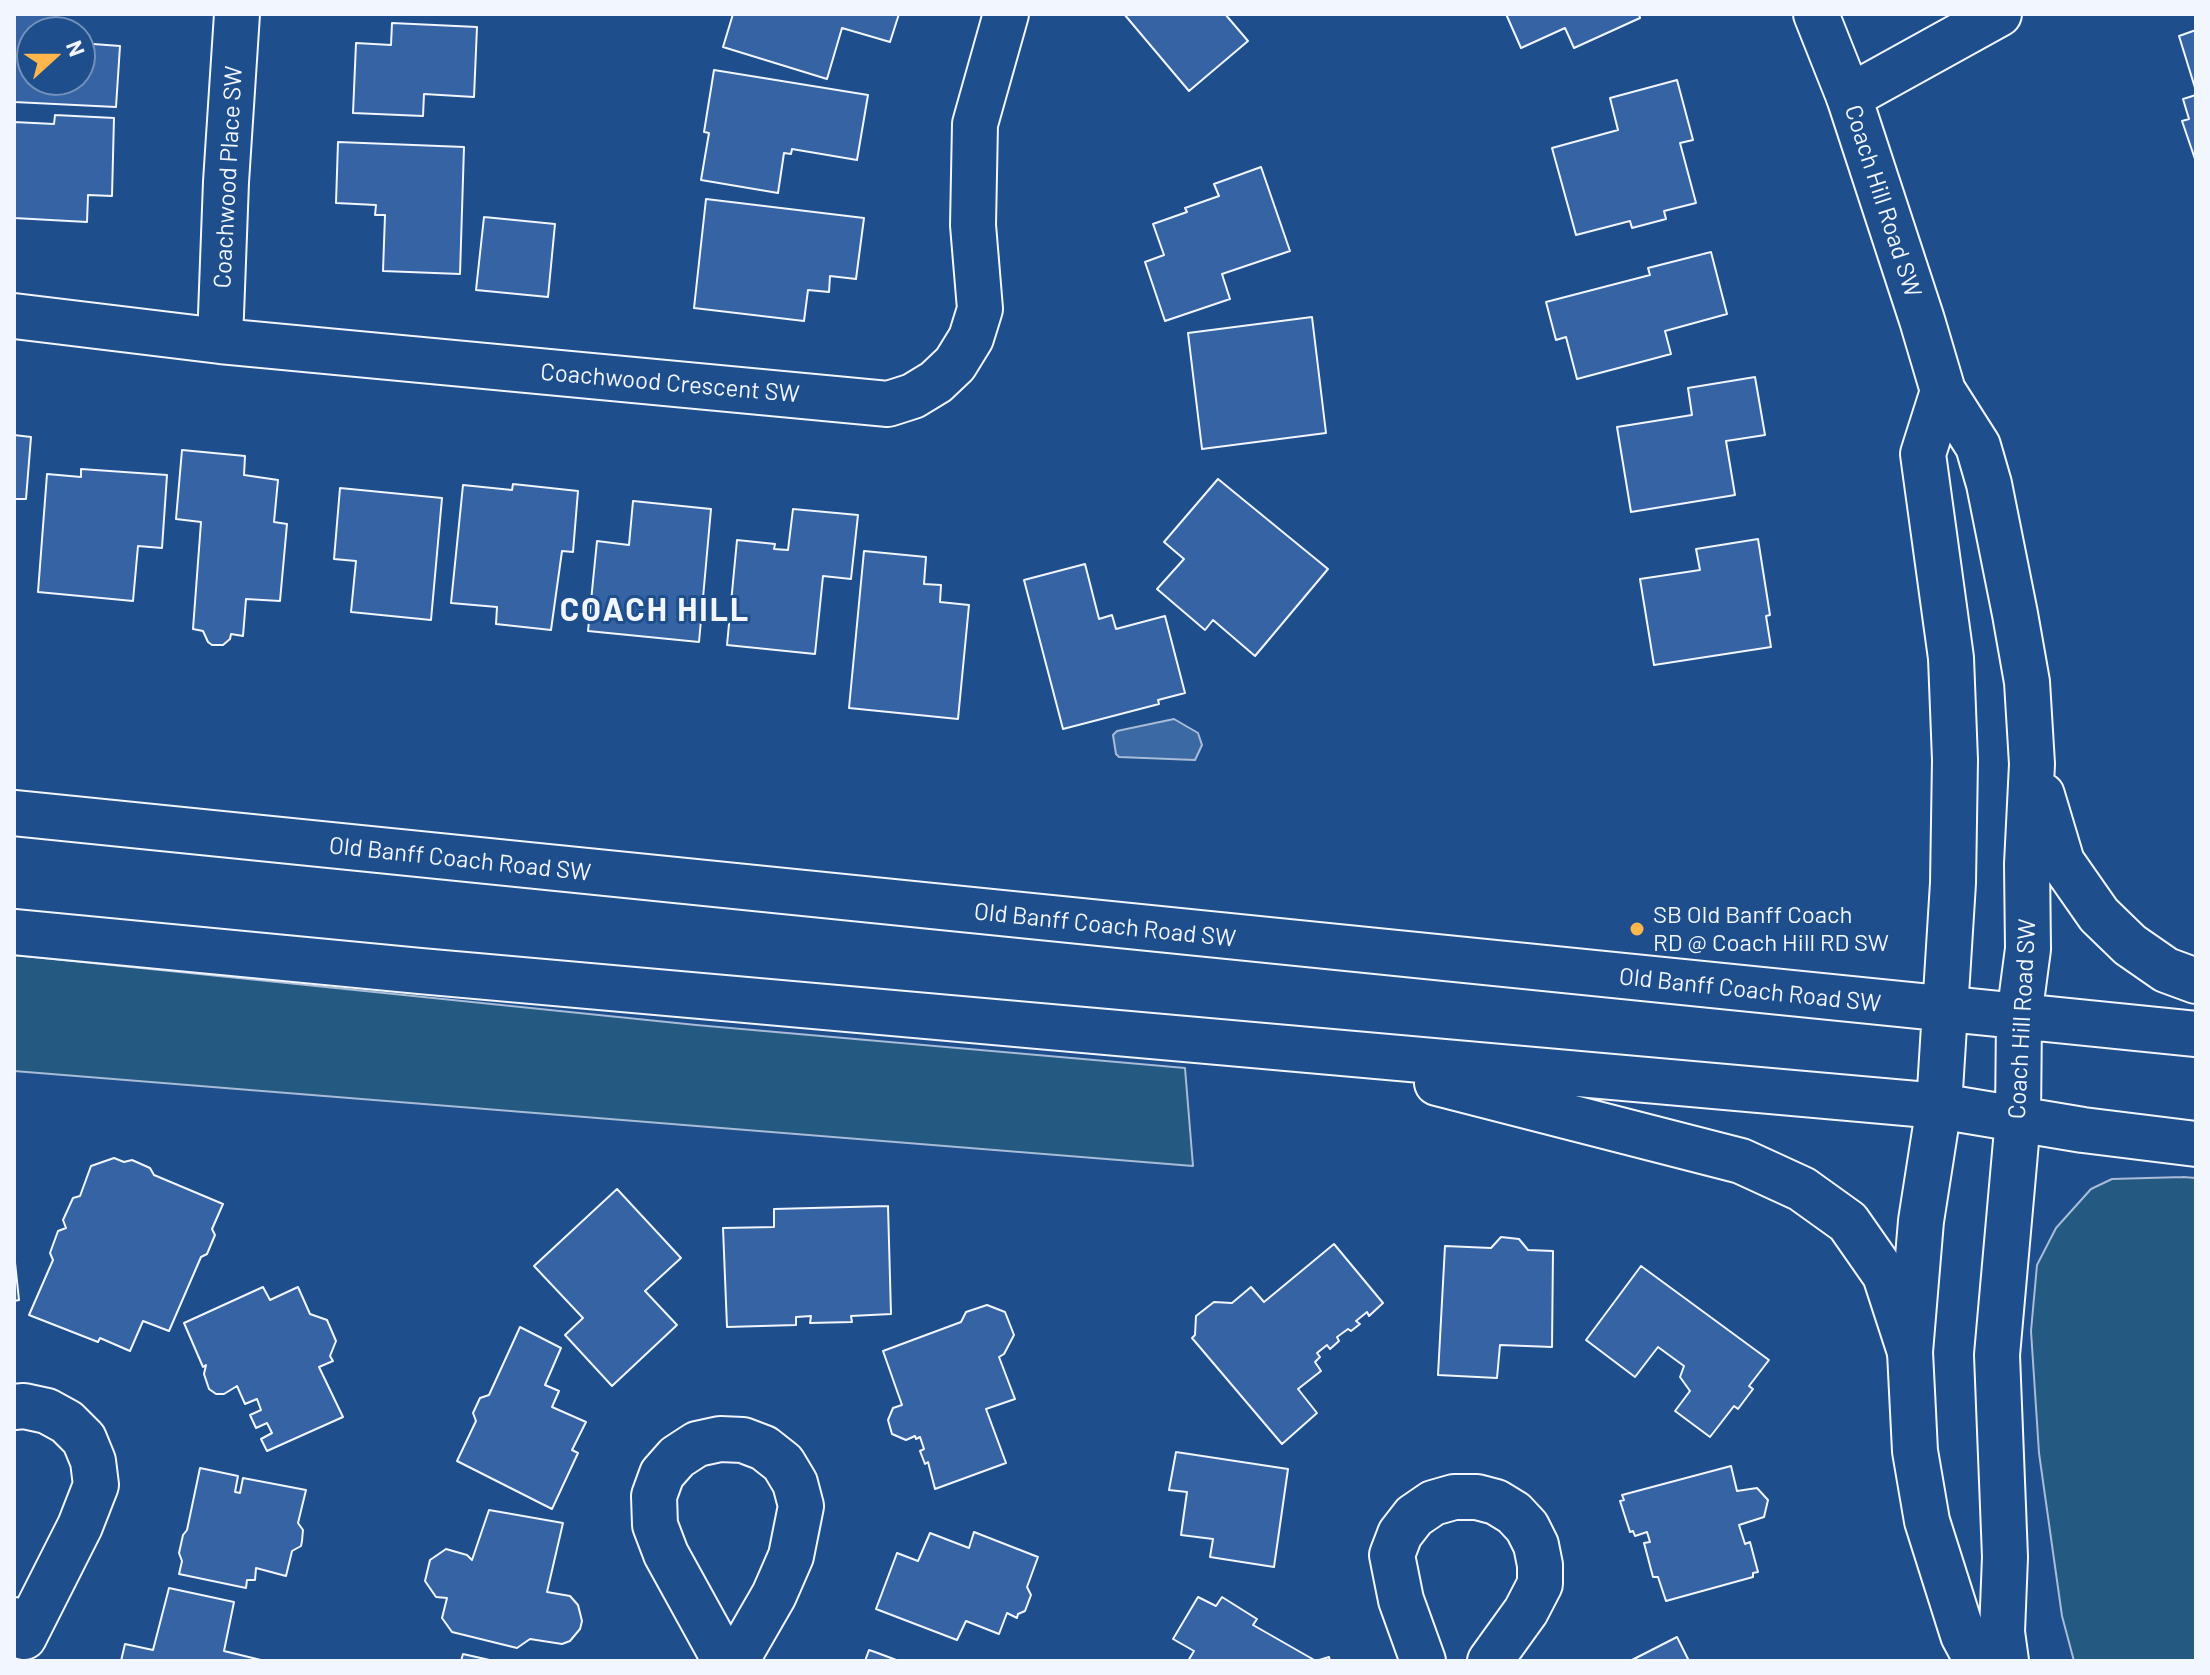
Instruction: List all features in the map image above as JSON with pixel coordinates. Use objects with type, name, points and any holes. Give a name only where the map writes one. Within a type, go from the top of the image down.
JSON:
[{"type":"street","name":"Coachwood Place SW","points":[[220,341],[237,14]]},
{"type":"street","name":"Coachwood Crescent SW","points":[[14,316],[220,341],[888,404],[913,396],[936,382],[955,364],[971,338],[980,309],[973,225],[975,124],[1006,14]]},
{"type":"street","name":"Coach Hill Road SW","points":[[1816,14],[1849,97],[1943,391],[1978,446],[1989,484],[2027,682],[2032,764],[2027,864],[2028,949],[2019,1017],[2018,1119],[1997,1355],[2005,1557],[2002,1632],[2006,1661]]},
{"type":"street","points":[[1849,97],[1999,14]]},
{"type":"street","points":[[1943,391],[1923,454],[1951,658],[1955,760],[1953,883],[1939,1106],[1921,1221],[1910,1352],[1915,1451],[1927,1521],[1963,1635],[1977,1661]]},
{"type":"street","points":[[2032,764],[2062,862],[2099,915],[2130,945],[2166,970],[2196,981]]},
{"type":"street","name":"Old Banff Coach Road SW","points":[[14,813],[2196,1034]]},
{"type":"street","points":[[14,932],[1939,1106],[2083,1130],[2196,1144]]},
{"type":"street","points":[[1310,1051],[1741,1161],[1802,1189],[1848,1222],[1885,1275],[1910,1352]]},
{"type":"street","points":[[14,1407],[47,1411],[67,1422],[84,1439],[93,1461],[96,1485],[80,1526],[19,1639]]},
{"type":"street","points":[[725,1661],[666,1554],[655,1525],[654,1496],[662,1474],[677,1457],[697,1444],[720,1439],[743,1440],[764,1448],[783,1463],[795,1483],[801,1506],[791,1556],[774,1595],[736,1661]]},
{"type":"street","points":[[1423,1661],[1401,1600],[1392,1555],[1400,1534],[1414,1516],[1433,1503],[1454,1497],[1477,1497],[1496,1502],[1514,1513],[1527,1527],[1536,1545],[1540,1565],[1540,1584],[1526,1611],[1490,1661]]},
{"type":"shaded area","points":[[1174,719],[1198,733],[1202,745],[1195,760],[1119,757],[1116,754],[1113,735],[1117,731]]},
{"type":"shaded area","points":[[14,955],[696,1025],[1185,1068],[1193,1166],[14,1071]]},
{"type":"shaded area","points":[[2196,1178],[2196,1661],[2074,1661],[2062,1616],[2039,1453],[2031,1331],[2037,1265],[2056,1228],[2091,1189],[2112,1179]]},
{"type":"building","points":[[14,14],[56,14],[16,16],[16,96],[96,96],[96,44],[120,46],[116,107],[14,102]]},
{"type":"building","points":[[733,14],[899,14],[890,42],[842,28],[827,79],[723,47]]},
{"type":"building","points":[[1124,14],[1225,14],[1248,41],[1189,91]]},
{"type":"building","points":[[1506,14],[1639,14],[1640,18],[1574,48],[1565,28],[1521,48]]},
{"type":"building","points":[[392,23],[477,27],[474,97],[424,94],[423,116],[353,113],[356,43],[391,45]]},
{"type":"building","points":[[2196,30],[2196,91],[2179,36]]},
{"type":"building","points":[[714,70],[868,95],[857,160],[792,149],[791,154],[784,153],[778,193],[701,180],[709,133],[704,132]]},
{"type":"building","points":[[1677,80],[1693,140],[1680,143],[1696,203],[1664,211],[1666,219],[1632,228],[1630,221],[1576,235],[1552,148],[1618,130],[1610,98]]},
{"type":"building","points":[[2196,95],[2195,159],[2182,121],[2189,119],[2183,99]]},
{"type":"building","points":[[55,115],[114,118],[112,196],[88,195],[87,222],[14,218],[14,122],[54,124]]},
{"type":"building","points":[[338,142],[464,147],[460,274],[383,271],[385,215],[375,215],[376,205],[336,203]]},
{"type":"building","points":[[1261,167],[1290,251],[1222,274],[1230,299],[1165,321],[1145,262],[1164,255],[1153,224],[1219,196],[1214,184]]},
{"type":"building","points":[[706,199],[864,218],[856,279],[830,276],[829,292],[808,290],[804,321],[694,308]]},
{"type":"building","points":[[484,217],[555,224],[548,297],[476,290]]},
{"type":"building","points":[[1711,252],[1727,314],[1665,331],[1671,354],[1577,379],[1566,337],[1556,340],[1546,302],[1650,275],[1648,268]]},
{"type":"building","points":[[1312,317],[1326,433],[1202,449],[1188,333]]},
{"type":"building","points":[[1755,377],[1765,435],[1726,441],[1735,495],[1631,512],[1617,427],[1692,415],[1688,388]]},
{"type":"building","points":[[14,435],[31,437],[26,499],[14,499]]},
{"type":"building","points":[[182,450],[245,456],[244,475],[278,480],[274,522],[287,524],[280,601],[246,599],[243,636],[231,634],[223,645],[212,645],[203,631],[193,629],[201,522],[176,519]]},
{"type":"building","points":[[81,469],[167,475],[162,548],[138,546],[133,601],[38,592],[47,474],[81,477]]},
{"type":"building","points":[[1218,479],[1328,569],[1255,656],[1213,620],[1205,630],[1157,589],[1184,559],[1164,542]]},
{"type":"building","points":[[513,484],[578,491],[573,552],[562,551],[551,630],[496,624],[497,607],[451,603],[463,485],[512,490]]},
{"type":"building","points":[[340,488],[442,498],[431,620],[351,612],[356,561],[334,559]]},
{"type":"building","points":[[633,501],[711,509],[699,642],[588,631],[597,541],[629,545]]},
{"type":"building","points":[[793,509],[858,515],[851,579],[823,576],[815,654],[727,645],[737,540],[775,544],[774,549],[788,550]]},
{"type":"building","points":[[1758,539],[1770,615],[1766,616],[1771,647],[1654,665],[1640,579],[1700,570],[1696,549]]},
{"type":"building","points":[[864,551],[926,557],[924,584],[941,585],[940,602],[969,605],[958,719],[849,708]]},
{"type":"building","points":[[1085,564],[1099,619],[1112,615],[1116,629],[1165,616],[1185,693],[1158,700],[1159,704],[1063,729],[1024,580]]},
{"type":"building","points":[[114,1158],[124,1162],[132,1160],[150,1168],[154,1175],[223,1204],[212,1229],[215,1235],[207,1254],[201,1257],[169,1331],[143,1321],[130,1351],[29,1315],[53,1260],[50,1253],[58,1231],[66,1228],[63,1220],[73,1198],[80,1196],[91,1166]]},
{"type":"building","points":[[617,1189],[681,1258],[645,1291],[677,1325],[612,1386],[565,1335],[583,1318],[534,1266]]},
{"type":"building","points":[[888,1206],[891,1314],[851,1316],[852,1322],[810,1323],[811,1316],[796,1317],[796,1325],[727,1327],[723,1228],[774,1227],[774,1209]]},
{"type":"building","points":[[1501,1237],[1519,1239],[1528,1250],[1553,1251],[1552,1347],[1500,1345],[1497,1378],[1438,1375],[1445,1246],[1491,1248]]},
{"type":"building","points":[[1334,1244],[1383,1303],[1369,1316],[1367,1312],[1356,1321],[1360,1324],[1351,1331],[1348,1329],[1337,1337],[1339,1341],[1330,1349],[1327,1345],[1317,1353],[1320,1357],[1315,1362],[1321,1371],[1298,1389],[1317,1413],[1282,1444],[1192,1338],[1195,1335],[1196,1316],[1214,1302],[1232,1303],[1251,1287],[1264,1302]]},
{"type":"building","points":[[14,1253],[19,1300],[14,1301]]},
{"type":"building","points":[[1641,1266],[1769,1360],[1749,1386],[1753,1389],[1738,1409],[1734,1406],[1710,1437],[1675,1411],[1690,1391],[1680,1377],[1684,1366],[1658,1347],[1635,1377],[1586,1340]]},
{"type":"building","points":[[263,1287],[270,1300],[298,1287],[310,1314],[327,1320],[336,1341],[330,1356],[333,1361],[319,1367],[343,1417],[267,1451],[261,1439],[272,1433],[267,1423],[256,1428],[250,1415],[261,1410],[257,1399],[245,1404],[237,1386],[224,1394],[216,1394],[209,1389],[204,1374],[206,1365],[203,1367],[184,1323]]},
{"type":"building","points":[[987,1305],[1005,1312],[1014,1335],[1004,1354],[999,1357],[1015,1399],[986,1409],[1006,1463],[935,1489],[928,1462],[925,1464],[920,1451],[924,1449],[920,1437],[906,1440],[892,1434],[888,1420],[893,1408],[902,1405],[883,1351],[961,1322],[966,1312]]},
{"type":"building","points":[[520,1327],[561,1348],[545,1385],[559,1391],[552,1407],[586,1422],[572,1450],[578,1453],[552,1509],[457,1461],[476,1421],[473,1413],[480,1398],[489,1395]]},
{"type":"building","points":[[1176,1452],[1288,1469],[1274,1567],[1210,1557],[1213,1539],[1181,1535],[1187,1492],[1169,1490]]},
{"type":"building","points":[[1731,1466],[1737,1491],[1757,1488],[1768,1500],[1764,1517],[1739,1525],[1745,1544],[1750,1542],[1758,1572],[1753,1573],[1753,1577],[1666,1601],[1658,1577],[1653,1577],[1644,1543],[1650,1542],[1647,1532],[1635,1536],[1633,1531],[1630,1532],[1620,1501],[1624,1500],[1622,1495]]},
{"type":"building","points":[[200,1468],[238,1476],[235,1492],[240,1493],[243,1478],[306,1490],[298,1523],[303,1530],[301,1546],[292,1551],[286,1576],[256,1568],[255,1580],[247,1580],[246,1588],[179,1574],[182,1561],[179,1553]]},
{"type":"building","points":[[489,1510],[563,1523],[547,1592],[570,1596],[578,1605],[582,1621],[580,1629],[570,1641],[562,1644],[530,1639],[517,1648],[452,1632],[442,1618],[447,1598],[436,1597],[425,1581],[430,1560],[446,1549],[467,1555],[472,1560]]},
{"type":"building","points":[[974,1532],[1038,1557],[1027,1587],[1031,1595],[1025,1611],[1017,1618],[1007,1613],[999,1634],[966,1621],[957,1640],[876,1609],[897,1553],[918,1561],[930,1533],[969,1548]]},
{"type":"building","points":[[169,1588],[234,1602],[224,1651],[265,1661],[121,1661],[125,1644],[153,1650]]},
{"type":"building","points":[[1198,1597],[1216,1606],[1222,1597],[1257,1619],[1253,1625],[1316,1661],[1188,1661],[1194,1651],[1173,1639]]},
{"type":"building","points":[[1677,1637],[1689,1661],[1630,1661]]},
{"type":"building","points":[[869,1650],[875,1652],[899,1661],[865,1661]]},
{"type":"building","points":[[463,1654],[494,1661],[461,1661]]},
{"type":"place","name":"SB Old Banff Coach RD @ Coach Hill RD SW","points":[[1637,929]]},
{"type":"district","name":"COACH HILL","points":[[655,610]]}]
